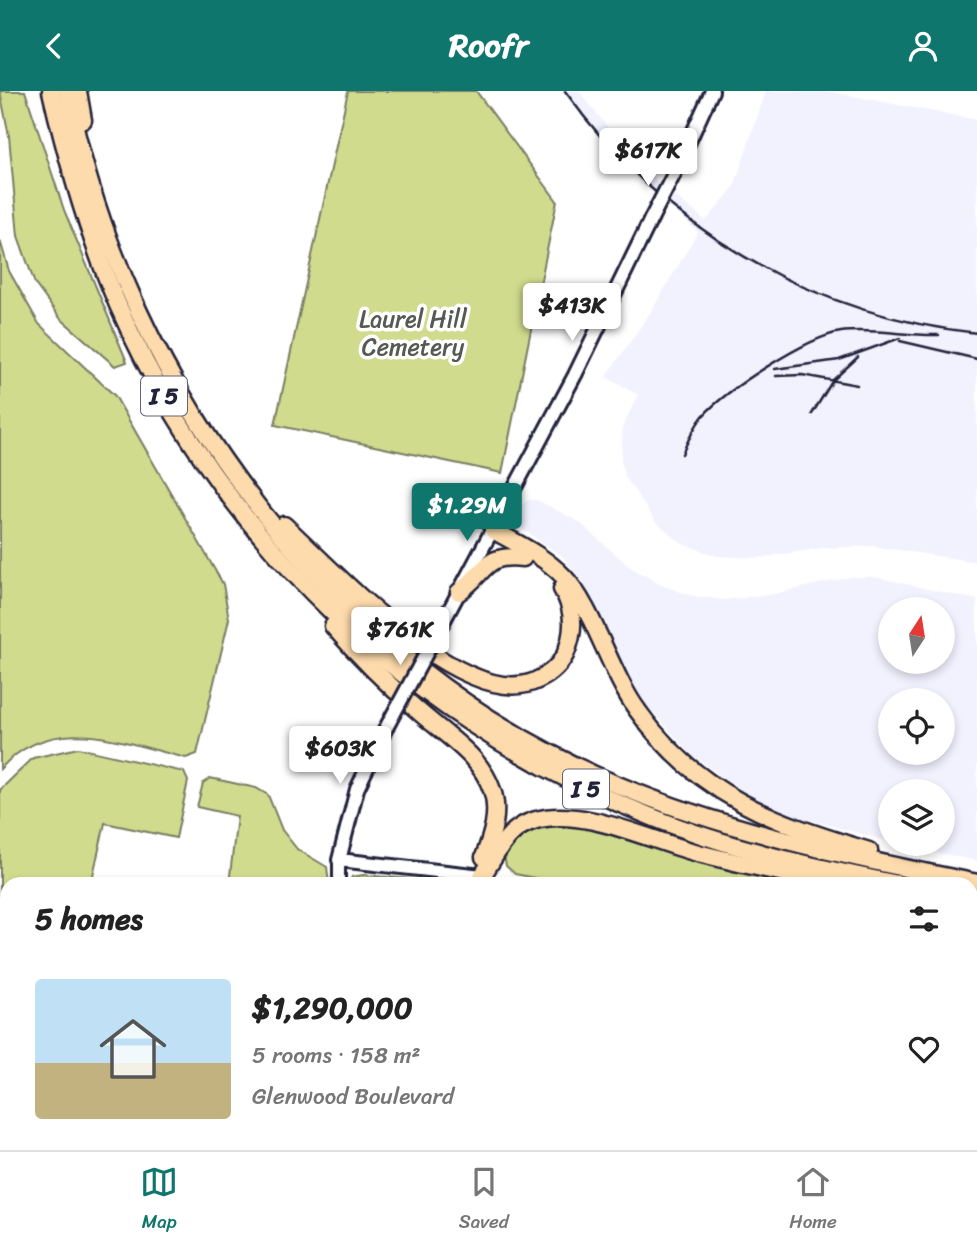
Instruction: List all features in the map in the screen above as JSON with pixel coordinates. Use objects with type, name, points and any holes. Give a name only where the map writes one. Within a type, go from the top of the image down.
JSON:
[{"type":"highway","points":[[39,91],[48,124],[66,157]]},
{"type":"highway","name":"I 5","points":[[51,91],[66,157],[94,243],[118,304],[178,420],[244,517],[320,602],[421,690],[475,728],[563,778],[702,835],[768,854],[868,877]]},
{"type":"highway","name":"I 5","points":[[67,91],[109,238],[159,356],[243,488],[314,573],[371,627],[456,694],[554,755],[617,785],[723,825],[950,877]]},
{"type":"highway","points":[[78,91],[88,171]]},
{"type":"highway","points":[[243,488],[380,614],[447,663],[488,684],[523,685],[540,679],[562,660],[572,635],[570,601],[561,586],[549,575],[491,535]]},
{"type":"highway","points":[[491,535],[533,552],[566,578],[637,710],[674,755],[698,776],[725,795],[787,825],[957,877]]},
{"type":"highway","points":[[459,592],[491,560],[506,556],[523,558]]},
{"type":"highway","points":[[320,602],[332,624],[359,656],[464,750],[486,776],[495,805],[482,876]]},
{"type":"highway","points":[[482,876],[508,835],[534,820],[552,817],[593,822],[746,865],[808,877]]},
{"type":"main road","points":[[482,876],[339,860],[355,796],[386,728],[575,375],[712,91]]},
{"type":"street","points":[[339,860],[339,877]]},
{"type":"shaded area","points":[[562,91],[579,91],[626,151],[651,176],[706,221],[734,187],[766,91],[826,91],[977,120],[977,562],[872,546],[823,548],[757,558],[717,556],[683,544],[656,522],[625,477],[621,461],[623,426],[638,395],[606,377],[652,310],[698,232],[613,155]]},
{"type":"shaded area","points":[[528,500],[537,500],[579,522],[630,567],[661,585],[693,596],[723,600],[769,595],[851,577],[875,577],[977,600],[977,861],[953,856],[955,779],[878,779],[878,838],[792,815],[755,800],[691,754],[645,703],[629,678],[582,580],[562,556],[518,526],[515,517],[520,506]]},
{"type":"green space","points":[[0,91],[25,91],[64,210],[127,362],[115,366],[60,318],[35,284],[18,236],[9,136]]},
{"type":"green space","name":"Laurel Hill Cemetery","points":[[348,91],[476,91],[557,201],[502,473],[275,425]]},
{"type":"green space","points":[[0,240],[9,271],[39,324],[115,396],[223,584],[229,619],[197,754],[186,758],[112,739],[65,736],[42,741],[21,751],[0,769]]},
{"type":"green space","points":[[78,748],[184,772],[188,781],[176,838],[105,823],[93,877],[0,877],[0,790],[33,758]]},
{"type":"green space","points":[[210,778],[256,788],[268,795],[282,830],[297,849],[327,867],[328,877],[230,877],[237,816],[197,807],[203,783]]},
{"type":"green space","points":[[550,824],[594,829],[693,858],[776,877],[530,877],[515,874],[506,866],[504,856],[507,848],[531,829]]},
{"type":"green space","points":[[363,875],[387,877],[352,877]]},
{"type":"railway","points":[[565,91],[604,140],[647,184],[694,223],[744,257],[798,285],[855,307],[915,323],[977,333]]},
{"type":"railway","points":[[682,454],[697,425],[714,405],[768,366],[808,344],[826,336],[853,331],[939,335]]},
{"type":"railway","points":[[775,369],[839,360],[900,338]]},
{"type":"railway","points":[[900,341],[977,359]]},
{"type":"railway","points":[[812,414],[833,380],[858,357]]},
{"type":"railway","points":[[776,376],[802,375],[857,385]]}]
